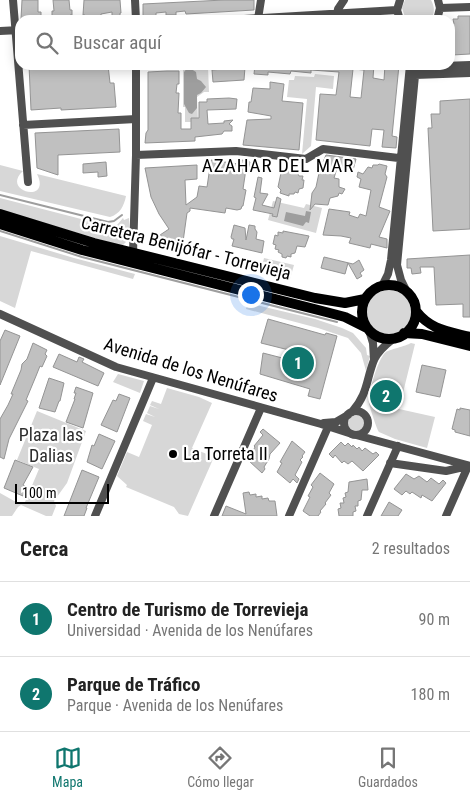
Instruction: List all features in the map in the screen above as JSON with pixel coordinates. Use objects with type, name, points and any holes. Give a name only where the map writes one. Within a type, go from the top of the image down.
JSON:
[{"type":"main road","name":"Carretera Benijófar - Torrevieja","points":[[0,214],[75,238],[334,302],[351,303],[365,299]]},
{"type":"main road","name":"Carretera Benijófar - Torrevieja","points":[[0,224],[82,250],[345,317],[368,329]]},
{"type":"main road","points":[[416,311],[412,326],[404,334],[393,339],[381,338],[368,329],[364,322],[362,311],[365,299],[374,289],[382,286],[398,286],[407,292],[416,311],[427,323],[433,327],[470,337]]},
{"type":"main road","points":[[404,334],[422,334],[470,346]]},
{"type":"street","points":[[13,0],[16,15]]},
{"type":"street","points":[[135,0],[136,15]]},
{"type":"street","points":[[258,15],[261,0]]},
{"type":"street","points":[[337,14],[344,0]]},
{"type":"street","points":[[399,15],[400,0]]},
{"type":"street","points":[[439,4],[470,7]]},
{"type":"street","points":[[317,15],[398,10]]},
{"type":"street","points":[[0,31],[15,30]]},
{"type":"street","points":[[455,66],[470,65]]},
{"type":"street","points":[[20,70],[28,182]]},
{"type":"street","points":[[133,253],[136,70]]},
{"type":"street","points":[[382,286],[388,274],[391,260],[413,70]]},
{"type":"street","points":[[436,70],[470,73]]},
{"type":"street","points":[[23,125],[136,119]]},
{"type":"street","points":[[136,155],[236,151],[306,160],[323,149],[404,159]]},
{"type":"street","points":[[404,159],[397,265],[407,292]]},
{"type":"street","name":"Avenida de los Nenúfares","points":[[0,314],[116,367],[469,466]]},
{"type":"street","points":[[365,393],[346,420],[345,427],[354,434],[365,431],[367,421],[365,393],[374,360],[374,343],[368,329]]},
{"type":"street","points":[[374,360],[393,339]]},
{"type":"street","points":[[94,516],[153,378]]},
{"type":"street","points":[[214,516],[262,408]]},
{"type":"street","points":[[289,516],[325,425],[336,422],[351,413],[359,412],[367,421]]},
{"type":"street","name":"Avenida de los Nenúfares","points":[[367,421],[373,433],[388,443]]},
{"type":"street","points":[[367,516],[398,446]]},
{"type":"street","points":[[390,464],[442,470],[469,466]]},
{"type":"street","points":[[446,516],[469,466]]},
{"type":"green space","points":[[405,0],[431,0],[434,10],[433,15],[404,15],[402,8]]},
{"type":"green space","points":[[183,70],[208,70],[209,92],[204,92],[197,97],[198,122],[185,122],[185,107],[183,107]]},
{"type":"green space","points":[[315,74],[334,76],[333,89],[316,87],[311,146],[302,154],[307,99],[287,97],[289,80],[294,80],[295,76],[314,77]]},
{"type":"green space","points":[[0,165],[23,171],[18,178],[18,185],[27,192],[33,192],[38,189],[40,183],[37,174],[126,196],[125,200],[119,212],[110,217],[0,191]]},
{"type":"green space","points":[[0,198],[112,227],[116,231],[119,228],[117,225],[123,218],[124,220],[129,218],[130,238],[122,246],[0,210]]},
{"type":"green space","points":[[273,201],[304,208],[306,204],[322,208],[316,233],[268,220]]},
{"type":"green space","points":[[0,236],[135,274],[133,279],[31,251],[15,308],[0,301]]},
{"type":"green space","points":[[264,258],[294,265],[290,279],[261,271]]},
{"type":"green space","points":[[385,290],[393,290],[405,296],[411,312],[405,328],[393,334],[385,334],[373,328],[367,316],[367,308],[373,296]]},
{"type":"green space","points":[[248,303],[315,319],[353,333],[366,348],[367,355],[370,356],[366,371],[361,353],[348,338],[246,309]]},
{"type":"green space","points":[[411,343],[415,344],[399,409],[435,417],[427,448],[395,439],[379,432],[369,403],[374,376],[383,356],[387,351]]},
{"type":"green space","points":[[118,374],[144,381],[140,393],[113,382]]},
{"type":"green space","name":"La Torreta II","points":[[167,388],[199,397],[212,403],[192,448],[214,457],[188,516],[179,514],[174,507],[126,487],[127,485],[117,476],[127,452],[139,457],[152,425],[143,421],[146,414],[155,417],[147,413],[150,406],[159,409],[150,405],[152,401],[161,404]]},
{"type":"green space","name":"Plaza las Dalias","points":[[37,411],[86,431],[67,483],[54,501],[56,506],[52,516],[46,516],[21,505],[12,516],[0,516],[0,493],[16,502],[25,502],[39,469],[17,460]]},
{"type":"green space","points":[[353,414],[361,414],[366,419],[364,430],[353,432],[348,427],[348,419]]},
{"type":"shaded area","points":[[186,70],[193,70],[196,72],[197,79],[206,87],[197,95],[197,108],[192,114],[189,113],[184,104],[184,72]]},
{"type":"shaded area","points":[[306,211],[311,212],[309,223],[306,222],[303,226],[284,221],[286,212],[305,216]]},
{"type":"building","points":[[22,0],[38,0],[38,12],[41,12],[41,15],[21,15]]},
{"type":"building","points":[[53,0],[69,0],[72,15],[52,15],[52,11],[54,11]]},
{"type":"building","points":[[84,0],[120,0],[120,15],[112,15],[112,12],[101,15],[83,15]]},
{"type":"building","points":[[254,0],[254,10],[186,14],[185,11],[176,12],[176,15],[166,15],[166,12],[156,13],[156,15],[143,15],[143,4]]},
{"type":"building","points":[[458,16],[470,16],[470,54],[455,55],[455,19],[458,19]]},
{"type":"building","points":[[29,70],[109,70],[110,83],[114,83],[116,107],[31,110]]},
{"type":"building","points":[[212,70],[245,70],[244,80],[213,82]]},
{"type":"building","points":[[254,70],[311,70],[311,73],[291,71],[290,74],[268,72],[268,75],[254,74]]},
{"type":"building","points":[[311,70],[353,70],[350,97],[361,98],[364,70],[374,70],[373,78],[384,80],[385,70],[399,70],[392,136],[397,137],[396,148],[382,147],[384,130],[372,129],[370,146],[316,140],[320,94],[336,95],[339,72]]},
{"type":"building","points":[[179,71],[179,84],[177,84],[176,93],[179,93],[178,113],[181,113],[181,129],[191,129],[191,118],[199,118],[199,102],[207,102],[207,99],[229,98],[237,99],[236,109],[207,110],[208,124],[224,123],[224,121],[233,120],[229,124],[232,126],[232,131],[195,137],[195,141],[145,143],[148,130],[148,72]]},
{"type":"building","points":[[270,82],[284,84],[282,101],[303,103],[299,150],[243,145],[247,120],[271,119],[271,116],[248,112],[253,88],[270,89]]},
{"type":"building","points":[[470,99],[470,229],[433,231],[428,128],[432,128],[431,114],[440,114],[440,101]]},
{"type":"building","points":[[119,129],[120,152],[58,155],[58,175],[37,168],[35,133]]},
{"type":"building","points":[[326,155],[356,159],[353,170],[337,168],[334,178],[339,179],[339,187],[345,189],[342,194],[339,193],[338,196],[330,198],[328,205],[315,204],[310,210],[312,193],[316,187],[319,173],[324,174],[325,163],[323,162]]},
{"type":"building","points":[[211,160],[238,164],[242,160],[250,162],[249,169],[246,169],[243,189],[246,190],[243,206],[237,210],[226,208],[225,213],[190,208],[190,211],[187,213],[182,249],[160,235],[169,229],[151,197],[145,168],[197,165],[197,179],[185,180],[186,205],[197,197],[199,186],[207,187]]},
{"type":"building","points":[[106,162],[107,176],[98,177],[98,172],[83,173],[83,164]]},
{"type":"building","points":[[373,165],[387,166],[385,174],[387,177],[379,207],[390,211],[379,237],[387,239],[387,248],[371,244],[370,248],[349,243],[351,238],[323,235],[329,209],[350,212],[349,215],[358,218],[360,214],[366,216],[371,190],[359,187],[361,179],[357,177],[358,172],[363,174],[368,167],[372,168]]},
{"type":"building","points":[[282,168],[297,172],[299,176],[303,176],[303,188],[299,189],[298,193],[289,194],[289,196],[280,193],[281,190],[278,187]]},
{"type":"building","points":[[258,177],[262,178],[260,193],[268,194],[262,205],[274,208],[277,197],[281,199],[277,217],[272,216],[273,214],[253,210]]},
{"type":"building","points":[[234,225],[245,228],[246,240],[249,225],[255,226],[257,232],[256,239],[264,241],[262,253],[232,246],[234,239],[231,237]]},
{"type":"building","points":[[283,231],[309,236],[305,247],[297,246],[295,253],[291,254],[291,257],[282,257],[282,254],[278,252],[279,250],[275,249],[276,245],[273,244],[275,235],[278,236],[278,232],[283,233]]},
{"type":"building","points":[[470,255],[470,317],[463,317],[463,304],[436,305],[434,267],[420,267],[421,273],[412,274],[411,268],[407,268],[407,259]]},
{"type":"building","points":[[324,257],[353,264],[359,260],[364,270],[360,273],[362,276],[357,279],[348,263],[345,274],[321,268]]},
{"type":"building","points":[[268,319],[325,335],[326,333],[337,336],[320,399],[308,396],[310,389],[260,374],[263,353],[294,361],[297,352],[261,343]]},
{"type":"building","points":[[5,330],[20,336],[0,385],[0,341]]},
{"type":"building","points":[[33,343],[47,350],[45,354],[47,356],[42,367],[40,366],[26,400],[28,401],[9,439],[4,459],[0,457],[0,419],[13,394],[11,394],[22,364],[27,359]]},
{"type":"building","points":[[59,354],[77,362],[79,357],[84,359],[82,362],[104,373],[98,386],[53,367]]},
{"type":"building","points":[[422,365],[446,370],[440,397],[416,392]]},
{"type":"building","points":[[49,378],[64,383],[60,401],[55,412],[39,408]]},
{"type":"building","points":[[76,387],[93,393],[83,428],[66,422],[75,399]]},
{"type":"building","points":[[119,394],[130,398],[117,432],[101,425],[113,400],[116,401]]},
{"type":"building","points":[[460,408],[470,410],[470,436],[455,432],[452,429],[457,409],[460,410]]},
{"type":"building","points":[[263,429],[280,443],[270,454],[262,473],[249,461],[252,459],[250,456],[254,446],[263,435],[260,432]]},
{"type":"building","points":[[99,434],[115,441],[102,469],[87,462],[92,445],[94,446]]},
{"type":"building","points":[[292,441],[305,452],[295,475],[299,479],[297,483],[293,479],[290,483],[277,472],[282,463],[280,462]]},
{"type":"building","points":[[341,442],[345,446],[348,443],[357,449],[359,447],[362,451],[365,448],[373,454],[376,452],[379,455],[363,471],[352,461],[348,464],[344,461],[342,463],[335,455],[333,458],[329,454]]},
{"type":"building","points":[[15,460],[33,467],[23,485],[25,486],[23,496],[4,488]]},
{"type":"building","points":[[82,470],[99,477],[84,516],[64,516]]},
{"type":"building","points":[[320,473],[334,484],[329,493],[331,495],[318,516],[310,516],[303,511],[310,497],[308,496],[313,487],[311,485]]},
{"type":"building","points":[[406,474],[414,479],[419,476],[427,482],[431,478],[439,484],[443,480],[446,483],[432,501],[422,495],[421,498],[412,492],[410,494],[406,491],[402,495],[394,489]]},
{"type":"building","points":[[367,479],[368,490],[362,490],[361,500],[358,501],[358,506],[355,506],[356,511],[353,512],[353,516],[339,516],[338,509],[341,508],[340,503],[344,503],[343,498],[346,497],[345,493],[348,492],[349,482]]},
{"type":"building","points":[[249,492],[250,495],[256,494],[256,497],[262,496],[262,499],[268,498],[269,501],[275,501],[277,516],[222,516],[226,506],[246,514],[243,493]]},
{"type":"building","points":[[389,502],[402,510],[398,516],[381,516]]},
{"type":"waterway","points":[[0,195],[108,222],[114,221],[122,215]]},
{"type":"waterway","points":[[0,231],[82,257],[337,322]]},
{"type":"place","name":"Centro de Turismo de Torrevieja","points":[[298,363]]},
{"type":"place","name":"Parque de Tráfico","points":[[386,396]]},
{"type":"place","name":"La Torreta II","points":[[173,454]]},
{"type":"district","name":"AZAHAR DEL MAR","points":[[278,165]]}]
